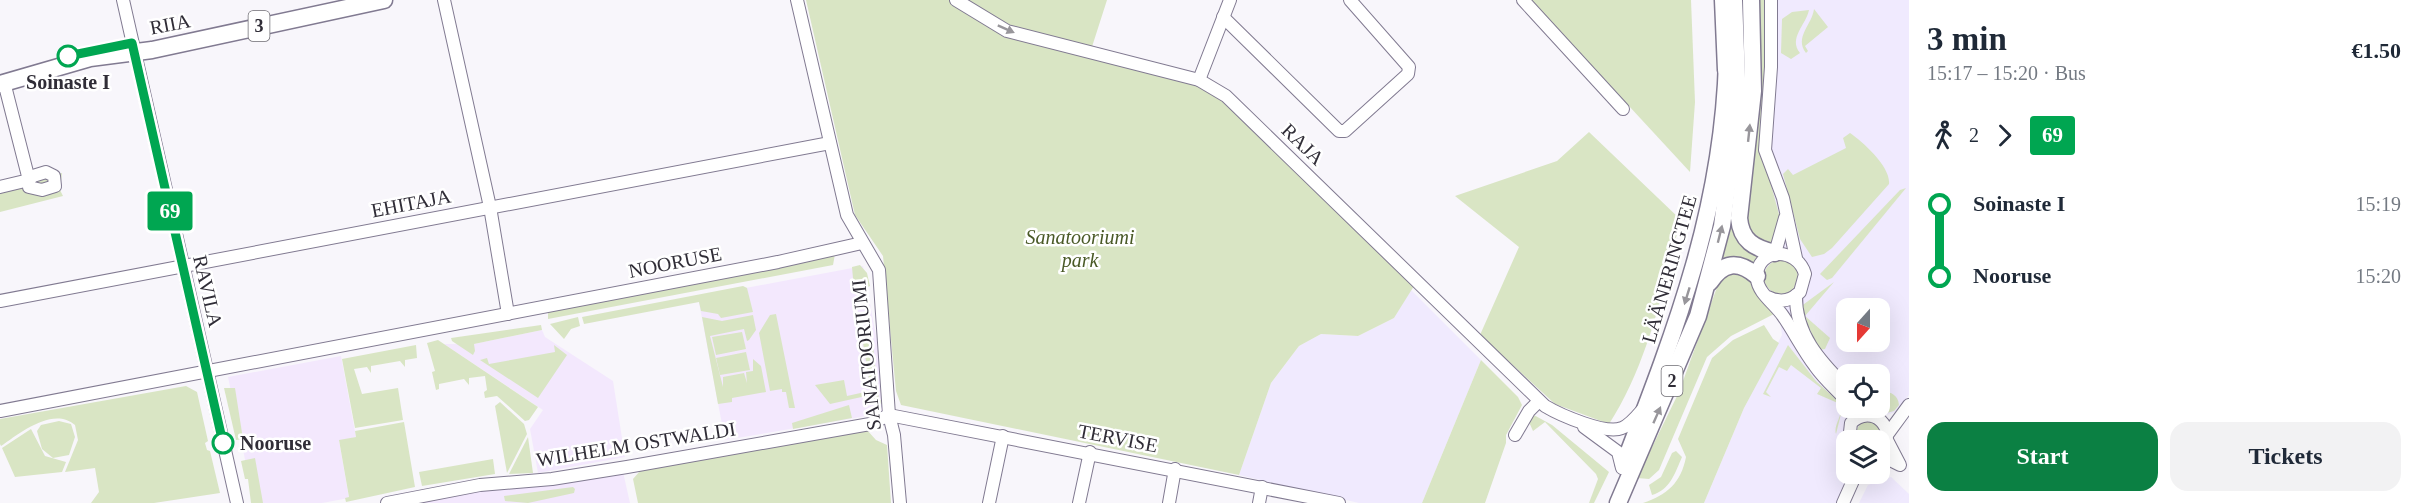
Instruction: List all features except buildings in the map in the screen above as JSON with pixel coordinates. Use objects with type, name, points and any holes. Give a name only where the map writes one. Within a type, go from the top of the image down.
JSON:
[{"type":"highway","name":"RIIA","points":[[1,81],[133,47],[349,0]]},
{"type":"highway","name":"RIIA","points":[[133,47],[384,0]]},
{"type":"highway","points":[[1723,0],[1726,71]]},
{"type":"highway","name":"LÄÄNERINGTEE","points":[[1607,503],[1679,320],[1703,240],[1715,184],[1726,71],[1728,0]]},
{"type":"highway","name":"LÄÄNERINGTEE","points":[[1618,503],[1666,394],[1705,291],[1726,208],[1738,104],[1734,0]]},
{"type":"highway","points":[[1738,104],[1744,52],[1743,0]]},
{"type":"highway","points":[[1751,0],[1752,91],[1739,218],[1742,234],[1748,242],[1759,249],[1775,253]]},
{"type":"highway","points":[[1705,291],[1716,273],[1729,264],[1740,265],[1757,276]]},
{"type":"street","name":"RAVILA","points":[[123,0],[237,503]]},
{"type":"street","points":[[444,0],[490,207],[508,314]]},
{"type":"street","name":"SANATOORIUMI","points":[[797,0],[847,215],[879,270],[889,415],[894,435],[900,503]]},
{"type":"street","name":"RAJA","points":[[956,0],[1007,32],[1135,62],[1199,80],[1226,96],[1539,401],[1609,444],[1621,457],[1622,468]]},
{"type":"street","points":[[1199,80],[1230,0]]},
{"type":"street","points":[[1223,17],[1339,131],[1345,131],[1408,74],[1409,66],[1350,0]]},
{"type":"street","points":[[1523,0],[1623,109]]},
{"type":"street","points":[[1767,297],[1782,301],[1796,295],[1803,287],[1805,274],[1796,258],[1783,198],[1765,150],[1771,67],[1771,0]]},
{"type":"street","points":[[0,187],[28,180],[1,81]]},
{"type":"street","name":"EHITAJA","points":[[0,301],[830,143]]},
{"type":"street","points":[[1785,214],[1783,232],[1775,253],[1761,264],[1757,276],[1758,285],[1791,328],[1814,366],[1836,389]]},
{"type":"street","name":"NOORUSE","points":[[0,411],[788,260],[862,243]]},
{"type":"street","points":[[1775,253],[1784,253],[1796,258]]},
{"type":"street","points":[[1796,295],[1798,316],[1809,344],[1836,376]]},
{"type":"street","points":[[1515,435],[1529,411],[1539,401]]},
{"type":"street","points":[[1890,416],[1894,416],[1909,404]]},
{"type":"street","points":[[1890,432],[1909,404]]},
{"type":"street","name":"RAJA","points":[[1565,416],[1615,430],[1626,426],[1646,406]]},
{"type":"street","name":"TERVISE","points":[[889,415],[1262,487],[1288,498],[1339,503]]},
{"type":"street","name":"WILHELM OSTWALDI","points":[[387,503],[480,485],[552,479],[638,465],[870,424],[889,415]]},
{"type":"street","points":[[1877,418],[1886,430]]},
{"type":"street","points":[[989,503],[1003,436]]},
{"type":"street","points":[[1890,443],[1900,465]]},
{"type":"street","points":[[1079,503],[1090,452]]},
{"type":"street","points":[[1890,459],[1909,474]]},
{"type":"street","points":[[1169,503],[1175,469]]},
{"type":"street","points":[[1843,503],[1851,484]]},
{"type":"street","points":[[1259,503],[1262,487]]},
{"type":"shaded area","points":[[1765,0],[1909,0],[1909,395],[1895,412],[1890,414],[1890,364],[1836,364],[1836,418],[1856,418],[1852,430],[1836,430],[1836,484],[1845,484],[1837,503],[1704,503],[1744,408],[1782,335],[1780,321],[1759,294],[1758,261],[1770,179],[1760,144]]},
{"type":"shaded area","points":[[863,266],[877,341],[884,413],[725,440],[698,297]]},
{"type":"shaded area","points":[[1411,290],[1481,360],[1422,503],[1359,503],[1239,475],[1271,383],[1299,346],[1321,334],[1358,336],[1394,318]]},
{"type":"shaded area","points":[[542,330],[545,337],[613,381],[625,457],[538,473],[530,429],[543,410],[444,344],[474,344]]},
{"type":"shaded area","points":[[341,356],[356,437],[339,441],[349,498],[322,503],[254,503],[228,377]]},
{"type":"shaded area","points":[[623,472],[630,503],[401,503],[482,488]]},
{"type":"shaded area","points":[[1890,477],[1909,494],[1909,503],[1859,503],[1868,485],[1890,484]]},
{"type":"green space","name":"Sanatooriumi park","points":[[806,0],[1107,0],[1090,53],[1204,85],[1282,156],[1414,286],[1394,318],[1358,336],[1321,334],[1299,346],[1271,383],[1239,475],[901,405],[896,391],[883,256],[855,215]]},
{"type":"green space","points":[[1531,0],[1691,0],[1695,102],[1690,172]]},
{"type":"green space","points":[[1755,0],[1765,0],[1765,61],[1760,144],[1780,218],[1773,242],[1766,244],[1746,229]]},
{"type":"green space","points":[[1814,9],[1828,27],[1805,46],[1808,51],[1806,53],[1802,42],[1803,36]]},
{"type":"green space","points":[[1809,10],[1797,37],[1796,42],[1800,53],[1791,59],[1781,53],[1782,19],[1792,12]]},
{"type":"green space","points":[[1589,132],[1680,219],[1661,298],[1644,352],[1622,402],[1609,424],[1555,404],[1480,335],[1519,247],[1455,196],[1557,161]]},
{"type":"green space","points":[[1850,133],[1862,142],[1881,163],[1886,170],[1889,184],[1832,248],[1824,254],[1812,257],[1800,239],[1783,174],[1788,169],[1793,175],[1846,148],[1843,138]]},
{"type":"green space","points":[[62,173],[60,190],[63,196],[0,212],[0,189]]},
{"type":"green space","points":[[1906,188],[1832,278],[1827,280],[1820,274],[1900,190]]},
{"type":"green space","points":[[1730,214],[1743,244],[1759,257],[1754,266],[1720,262]]},
{"type":"green space","points":[[835,254],[833,265],[548,319],[548,309]]},
{"type":"green space","points":[[1781,260],[1793,265],[1798,277],[1793,289],[1781,294],[1769,289],[1764,277],[1769,265]]},
{"type":"green space","points":[[860,265],[867,273],[870,286],[857,292],[854,290],[852,267]]},
{"type":"green space","points":[[1730,271],[1748,276],[1774,314],[1731,336],[1707,357],[1659,470],[1649,479],[1637,478],[1679,392],[1720,279]]},
{"type":"green space","points":[[1834,282],[1805,316],[1830,338],[1825,349],[1819,350],[1800,307]]},
{"type":"green space","points":[[743,286],[747,288],[753,312],[721,318],[718,314],[701,311],[699,302],[584,324],[582,317]]},
{"type":"green space","points":[[776,314],[795,408],[789,408],[786,392],[782,392],[782,389],[770,391],[759,333],[770,315]]},
{"type":"green space","points":[[753,315],[756,330],[747,341],[744,329],[710,336],[723,387],[723,377],[744,373],[747,383],[746,372],[753,371],[753,359],[761,366],[766,392],[732,398],[732,402],[718,404],[702,317],[722,321]]},
{"type":"green space","points":[[578,317],[580,326],[571,329],[564,339],[550,324]]},
{"type":"green space","points":[[541,325],[542,330],[474,344],[473,355],[451,338]]},
{"type":"green space","points":[[1764,325],[1773,339],[1779,343],[1744,408],[1704,503],[1643,503],[1666,492],[1681,474],[1686,457],[1678,439],[1712,358],[1733,340]]},
{"type":"green space","points":[[742,332],[746,349],[716,355],[712,337]]},
{"type":"green space","points":[[438,340],[538,407],[529,420],[525,421],[497,396],[485,398],[484,392],[487,390],[485,376],[469,378],[469,385],[464,379],[439,384],[439,389],[436,390],[432,372],[435,371],[427,343]]},
{"type":"green space","points":[[865,341],[873,346],[879,401],[883,398],[883,404],[873,404],[863,343]]},
{"type":"green space","points":[[416,345],[417,358],[405,360],[405,367],[400,361],[371,366],[371,373],[367,367],[354,369],[362,394],[398,388],[403,420],[355,428],[342,359]]},
{"type":"green space","points":[[554,345],[567,355],[538,398],[480,360],[487,358],[489,364],[555,352]]},
{"type":"green space","points":[[1788,345],[1836,402],[1817,394],[1821,388],[1791,365],[1787,371],[1779,367],[1766,392],[1771,397],[1763,394]]},
{"type":"green space","points":[[746,352],[750,370],[720,375],[716,358]]},
{"type":"green space","points":[[1481,360],[1518,397],[1522,405],[1506,435],[1506,443],[1485,503],[1422,503]]},
{"type":"green space","points":[[844,380],[847,396],[865,392],[866,396],[830,404],[815,385]]},
{"type":"green space","points":[[186,386],[197,392],[208,441],[205,443],[207,450],[210,451],[220,493],[154,503],[91,503],[99,492],[95,468],[65,472],[78,440],[75,425],[57,418],[47,420],[27,429],[1,446],[0,444],[0,419]]},
{"type":"green space","points":[[224,388],[235,388],[243,439],[236,440]]},
{"type":"green space","points":[[1890,393],[1897,398],[1899,405],[1890,412]]},
{"type":"green space","points":[[500,402],[524,424],[527,434],[507,473],[495,406]]},
{"type":"green space","points":[[849,405],[852,418],[793,429],[792,423]]},
{"type":"green space","points":[[1532,414],[1552,425],[1609,472],[1594,503],[1589,503],[1598,479],[1596,474],[1545,422],[1533,431],[1529,422]]},
{"type":"green space","points":[[59,421],[71,424],[75,437],[69,455],[53,458],[42,449],[37,431],[41,425]]},
{"type":"green space","points":[[1864,421],[1872,421],[1879,430],[1857,430]]},
{"type":"green space","points":[[404,422],[415,487],[346,502],[345,498],[349,497],[339,440],[356,437],[355,431]]},
{"type":"green space","points":[[31,429],[45,456],[66,462],[62,472],[15,477],[2,448]]},
{"type":"green space","points":[[867,430],[876,440],[887,445],[891,503],[638,503],[633,479],[640,471]]},
{"type":"green space","points":[[528,437],[533,473],[509,474]]},
{"type":"green space","points":[[1676,451],[1682,457],[1674,475],[1668,485],[1652,495],[1649,485],[1661,477],[1672,453]]},
{"type":"green space","points":[[255,458],[263,503],[251,503],[248,479],[245,479],[241,461]]},
{"type":"green space","points":[[493,459],[495,474],[422,486],[419,472]]},
{"type":"green space","points":[[573,487],[574,493],[528,503],[505,501],[504,496]]},
{"type":"bus line","name":"69","points":[[68,56],[132,43],[223,443]]},
{"type":"place","name":"Soinaste I","points":[[68,56]]},
{"type":"place","name":"Nooruse","points":[[223,443]]}]
